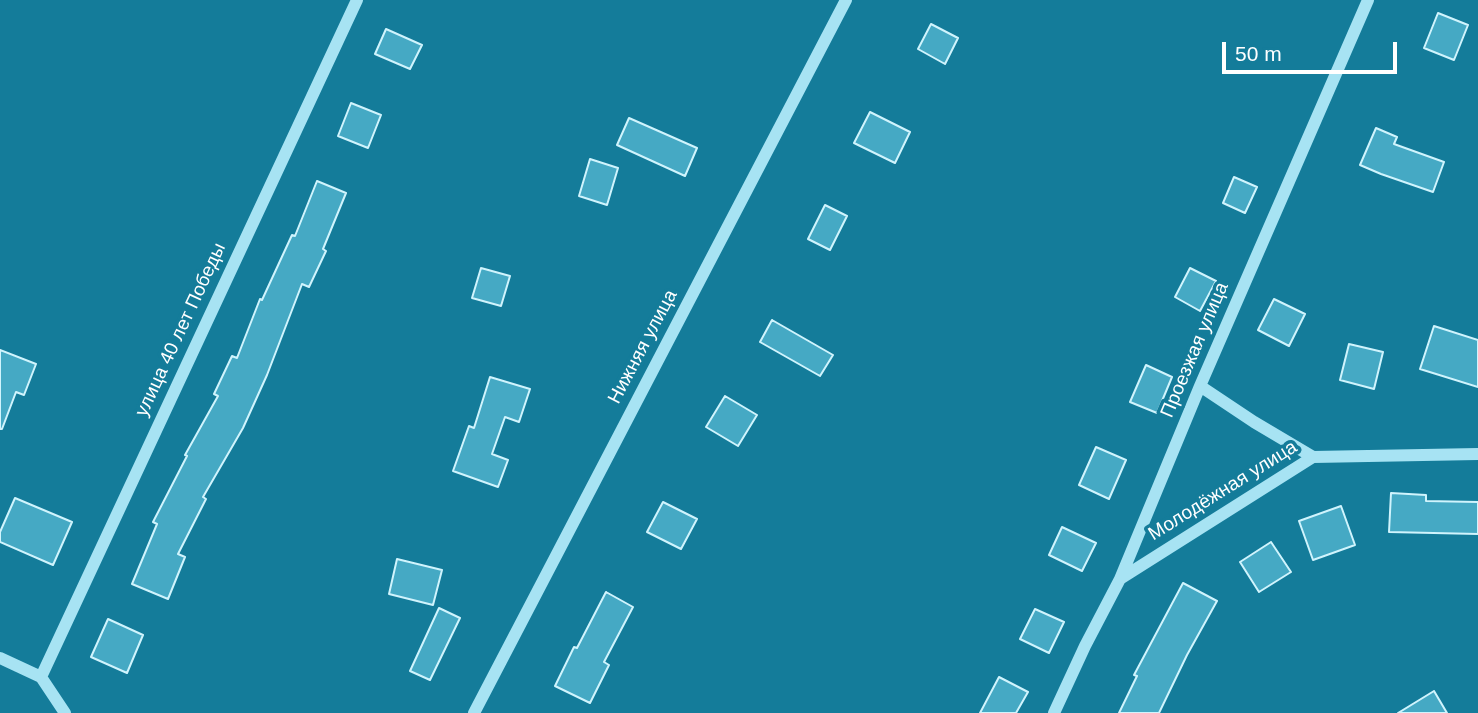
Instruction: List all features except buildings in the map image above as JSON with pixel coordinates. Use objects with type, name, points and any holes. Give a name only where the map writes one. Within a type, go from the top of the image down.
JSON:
[{"type":"street","name":"улица 40 лет Победы","points":[[41,677],[357,0]]},
{"type":"street","name":"Нижняя улица","points":[[474,713],[846,0]]},
{"type":"street","name":"Проезжая улица","points":[[1054,713],[1120,579],[1200,386],[1368,0]]},
{"type":"street","points":[[1200,386],[1313,457]]},
{"type":"street","name":"Молодёжная улица","points":[[1120,579],[1313,457],[1478,454]]},
{"type":"street","points":[[0,658],[41,677],[65,713]]}]
